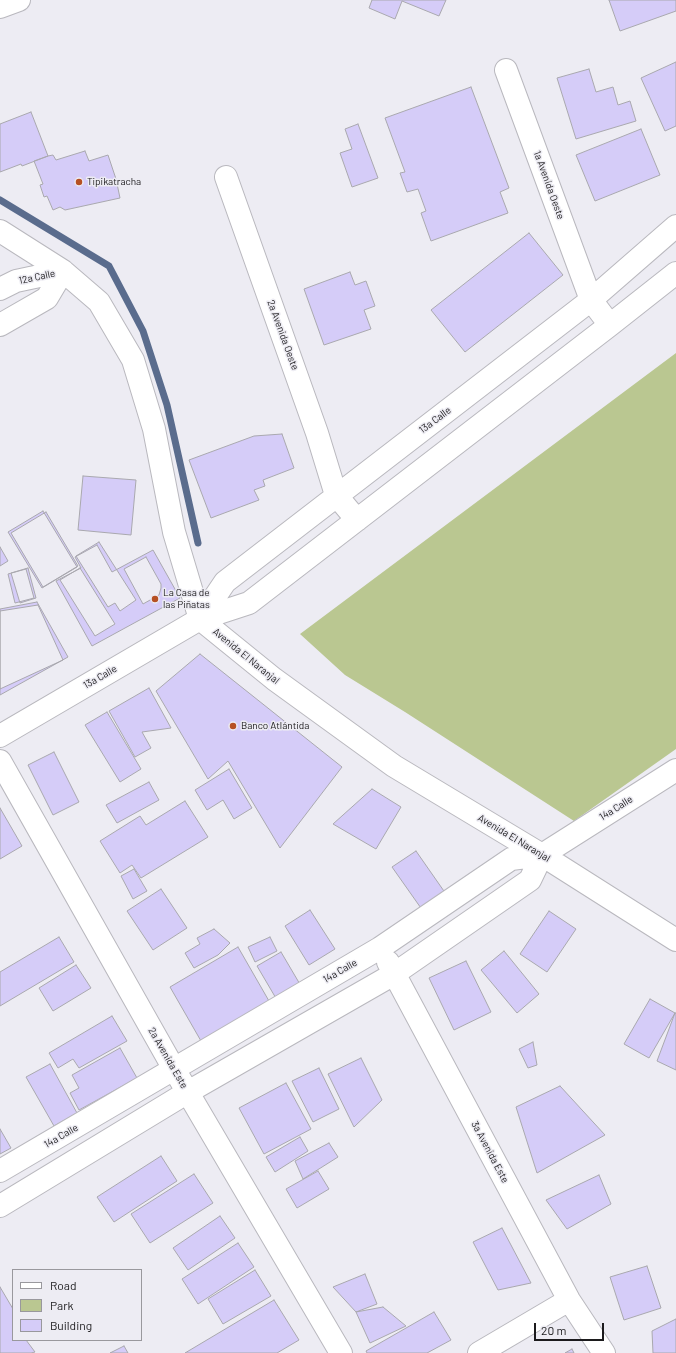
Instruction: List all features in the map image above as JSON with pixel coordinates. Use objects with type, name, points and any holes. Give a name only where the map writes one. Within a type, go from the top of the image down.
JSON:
[{"type":"street","points":[[0,7],[19,0]]},
{"type":"street","name":"1a Avenida Oeste","points":[[506,70],[591,300],[610,326]]},
{"type":"street","name":"2a Avenida Oeste","points":[[226,176],[317,433],[336,495]]},
{"type":"street","name":"13a Calle","points":[[200,619],[225,582],[591,300],[676,226]]},
{"type":"street","points":[[0,231],[63,271],[99,302],[133,360],[154,429],[174,532],[200,619]]},
{"type":"street","name":"12a Calle","points":[[0,289],[16,281],[63,271]]},
{"type":"street","name":"12a Calle","points":[[0,325],[48,298],[63,271]]},
{"type":"street","name":"13a Calle","points":[[0,736],[200,619],[249,603],[610,326],[676,273]]},
{"type":"street","points":[[336,495],[357,520]]},
{"type":"street","name":"Avenida El Naranjal","points":[[200,619],[274,679],[394,766],[542,855],[676,940]]},
{"type":"street","name":"2a Avenida Este","points":[[0,760],[174,1069],[341,1353]]},
{"type":"street","name":"14a Calle","points":[[0,1171],[380,948],[511,859],[542,855],[676,770]]},
{"type":"street","points":[[0,1206],[188,1092],[394,974],[530,880],[542,855]]},
{"type":"street","name":"3a Avenida Este","points":[[380,948],[569,1300],[604,1353]]},
{"type":"street","points":[[479,1353],[569,1300]]},
{"type":"green space","points":[[676,353],[676,749],[574,821],[345,675],[300,634]]},
{"type":"building","points":[[372,0],[446,0],[439,16],[402,1],[395,19],[369,8]]},
{"type":"building","points":[[609,0],[676,0],[676,11],[620,31]]},
{"type":"building","points":[[676,62],[676,126],[665,131],[641,78]]},
{"type":"building","points":[[589,69],[596,92],[613,87],[618,105],[630,101],[636,121],[576,139],[557,78]]},
{"type":"building","points":[[471,87],[509,188],[500,192],[508,213],[431,241],[421,213],[426,211],[418,189],[407,192],[400,173],[405,172],[385,118]]},
{"type":"building","points":[[31,112],[48,156],[22,166],[21,164],[0,172],[0,124]]},
{"type":"building","points":[[358,124],[378,178],[352,187],[340,153],[352,149],[345,129]]},
{"type":"building","points":[[641,129],[660,175],[595,201],[576,155]]},
{"type":"building","name":"Tipikatracha","points":[[85,151],[89,161],[108,155],[116,179],[120,198],[65,210],[60,207],[53,210],[47,196],[44,197],[40,185],[43,184],[34,161],[53,155],[56,160]]},
{"type":"building","points":[[529,233],[563,275],[465,352],[431,310]]},
{"type":"building","points":[[350,272],[355,285],[366,281],[375,306],[364,310],[371,329],[324,345],[304,289]]},
{"type":"building","points":[[282,434],[294,468],[263,480],[265,486],[254,490],[259,500],[211,518],[189,460],[254,436]]},
{"type":"building","points":[[83,476],[136,480],[131,535],[78,530]]},
{"type":"building","points":[[43,511],[77,567],[42,588],[8,532]]},
{"type":"building","points":[[46,512],[78,566],[43,587],[11,533]]},
{"type":"building","points":[[99,542],[136,600],[120,611],[115,603],[108,607],[76,556]]},
{"type":"building","points":[[97,545],[112,572],[153,550],[180,598],[92,646],[56,581],[81,568],[75,557]]},
{"type":"building","points":[[0,547],[8,561],[0,566]]},
{"type":"building","points":[[146,557],[161,584],[161,588],[159,595],[143,604],[124,569]]},
{"type":"building","points":[[28,568],[36,598],[20,603],[11,573]]},
{"type":"building","points":[[80,568],[115,624],[95,636],[60,580]]},
{"type":"building","points":[[26,569],[34,598],[15,603],[8,574]]},
{"type":"building","points":[[37,602],[68,657],[0,695],[0,609]]},
{"type":"building","points":[[38,605],[63,660],[0,689],[0,611]]},
{"type":"building","name":"Banco Atlántida","points":[[200,654],[342,767],[280,848],[228,761],[208,779],[156,691]]},
{"type":"building","points":[[149,688],[171,728],[142,732],[151,748],[135,757],[109,711]]},
{"type":"building","points":[[107,712],[141,769],[120,782],[85,725]]},
{"type":"building","points":[[54,752],[79,802],[53,815],[28,765]]},
{"type":"building","points":[[229,769],[252,808],[234,819],[223,800],[207,810],[195,790]]},
{"type":"building","points":[[149,782],[159,800],[117,823],[106,805]]},
{"type":"building","points":[[372,789],[401,807],[376,849],[333,824]]},
{"type":"building","points":[[185,801],[208,837],[141,878],[132,865],[120,873],[100,841],[140,816],[146,825]]},
{"type":"building","points":[[0,808],[22,846],[0,859]]},
{"type":"building","points":[[416,851],[446,894],[423,911],[392,867]]},
{"type":"building","points":[[134,869],[147,891],[133,899],[121,876]]},
{"type":"building","points":[[161,889],[187,928],[153,950],[127,911]]},
{"type":"building","points":[[310,910],[335,949],[309,965],[285,926]]},
{"type":"building","points":[[549,911],[576,929],[547,972],[520,954]]},
{"type":"building","points":[[214,929],[230,943],[218,955],[194,968],[185,953],[200,944],[197,938]]},
{"type":"building","points":[[59,937],[74,962],[0,1006],[0,972]]},
{"type":"building","points":[[270,937],[277,951],[255,962],[248,947]]},
{"type":"building","points":[[238,947],[269,1001],[201,1041],[170,987]]},
{"type":"building","points":[[504,951],[539,994],[517,1013],[481,970]]},
{"type":"building","points":[[281,952],[301,986],[277,1000],[257,966]]},
{"type":"building","points":[[466,961],[491,1012],[454,1030],[429,978]]},
{"type":"building","points":[[76,965],[91,988],[53,1011],[39,988]]},
{"type":"building","points":[[650,999],[675,1013],[649,1058],[624,1044]]},
{"type":"building","points":[[676,1013],[676,1070],[657,1061]]},
{"type":"building","points":[[112,1016],[127,1041],[79,1068],[73,1059],[58,1068],[49,1053]]},
{"type":"building","points":[[533,1042],[537,1065],[528,1068],[519,1049]]},
{"type":"building","points":[[120,1048],[137,1078],[79,1110],[70,1093],[79,1088],[72,1075]]},
{"type":"building","points":[[361,1058],[382,1100],[354,1127],[328,1074]]},
{"type":"building","points":[[50,1064],[77,1113],[54,1126],[26,1077]]},
{"type":"building","points":[[319,1068],[339,1109],[313,1122],[292,1081]]},
{"type":"building","points":[[286,1083],[311,1129],[264,1154],[239,1108]]},
{"type":"building","points":[[560,1086],[605,1135],[537,1173],[516,1107]]},
{"type":"building","points":[[0,1129],[11,1148],[0,1154]]},
{"type":"building","points":[[300,1137],[308,1151],[275,1172],[266,1157]]},
{"type":"building","points":[[329,1143],[338,1157],[303,1179],[295,1161]]},
{"type":"building","points":[[161,1156],[177,1181],[114,1222],[97,1197]]},
{"type":"building","points":[[318,1171],[329,1189],[297,1208],[286,1189]]},
{"type":"building","points":[[194,1174],[213,1203],[150,1243],[131,1214]]},
{"type":"building","points":[[599,1175],[611,1204],[567,1229],[546,1200]]},
{"type":"building","points":[[220,1216],[235,1238],[188,1270],[173,1248]]},
{"type":"building","points":[[502,1228],[531,1283],[498,1290],[473,1242]]},
{"type":"building","points":[[238,1243],[254,1267],[198,1304],[182,1279]]},
{"type":"building","points":[[647,1266],[661,1308],[624,1320],[610,1277]]},
{"type":"building","points":[[255,1270],[271,1296],[223,1324],[208,1299]]},
{"type":"building","points":[[365,1274],[377,1304],[356,1312],[333,1287]]},
{"type":"building","points":[[0,1287],[12,1307],[12,1341],[27,1341],[35,1352],[0,1353]]},
{"type":"building","points":[[274,1300],[299,1340],[277,1353],[185,1353]]},
{"type":"building","points":[[383,1307],[406,1326],[370,1343],[356,1312]]},
{"type":"building","points":[[434,1312],[451,1340],[427,1353],[367,1353],[366,1351]]},
{"type":"building","points":[[676,1319],[676,1353],[653,1353],[652,1331]]},
{"type":"building","points":[[124,1346],[128,1353],[110,1353]]},
{"type":"building","points":[[572,1349],[574,1353],[565,1353]]},
{"type":"waterway","points":[[0,200],[109,266],[143,331],[167,405],[198,543]]},
{"type":"place","name":"Tipikatracha","points":[[79,182]]},
{"type":"place","name":"La Casa de las Piñatas","points":[[155,599]]},
{"type":"place","name":"Banco Atlántida","points":[[233,726]]}]
